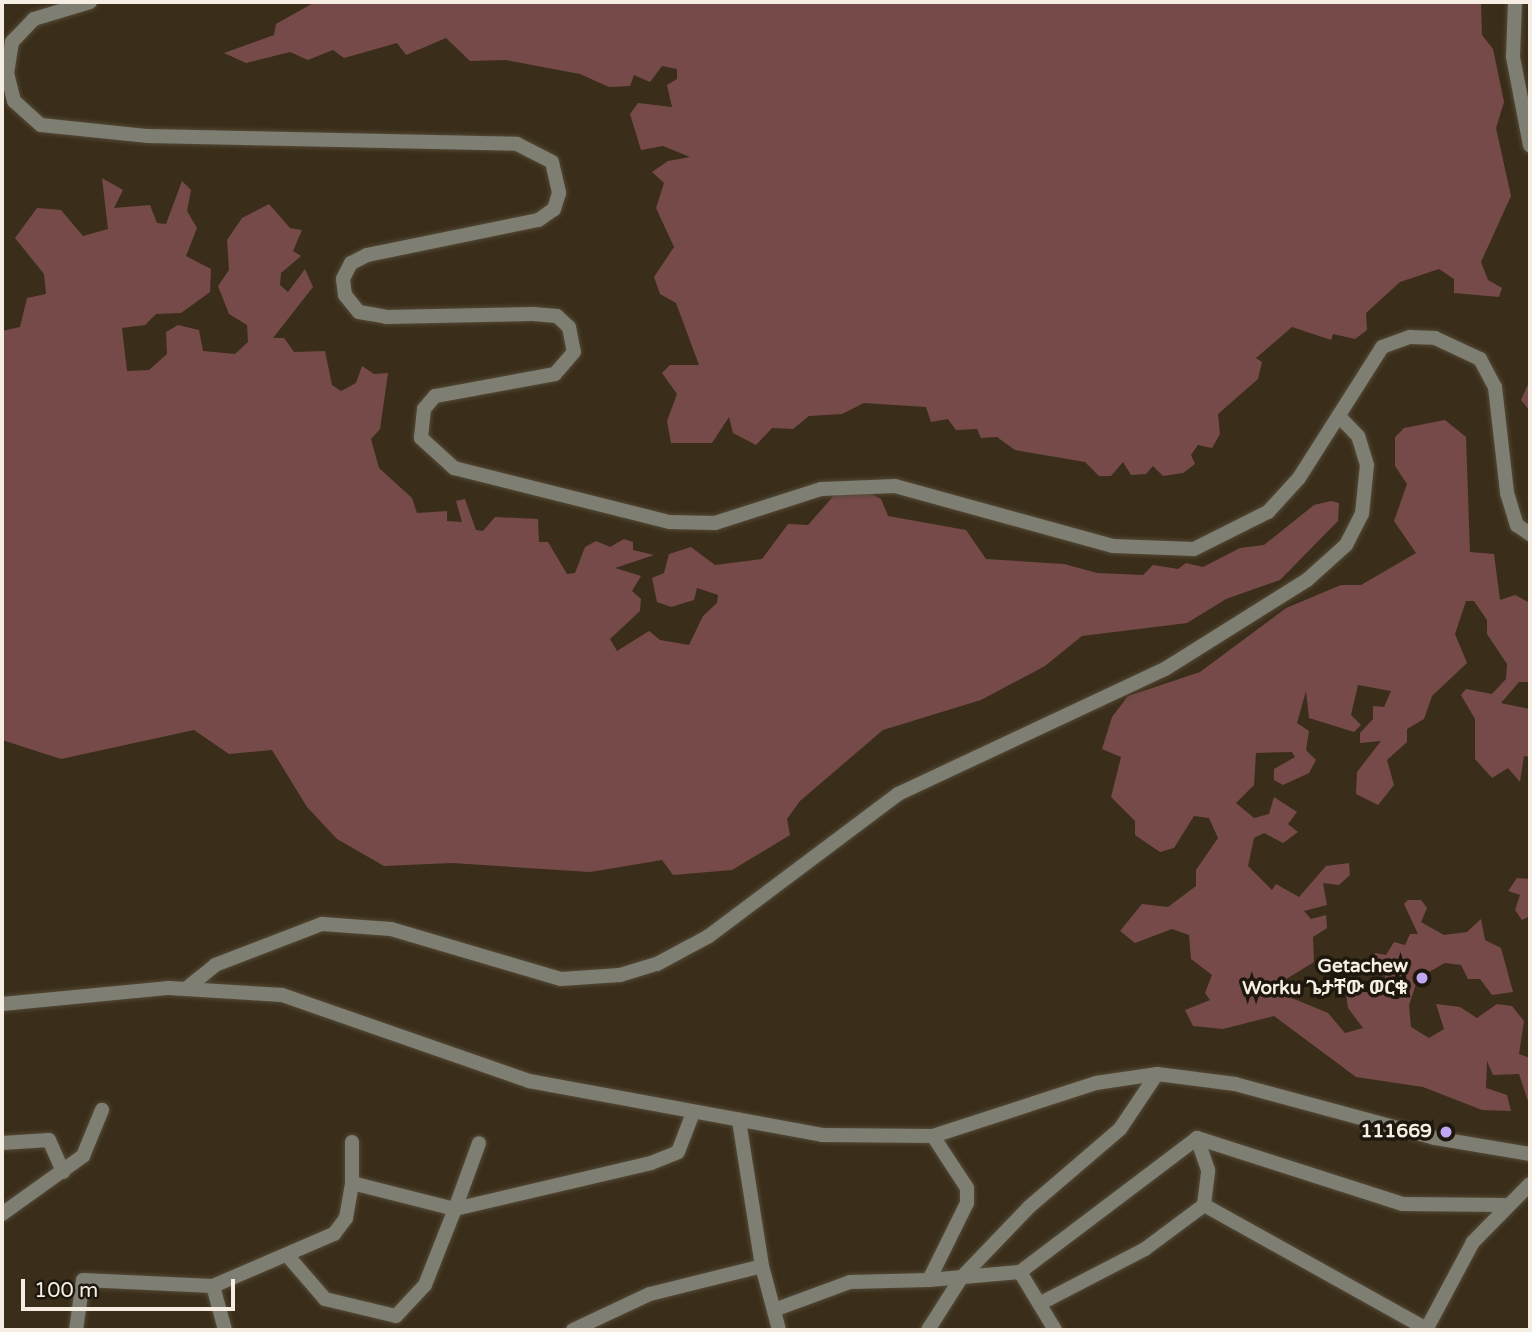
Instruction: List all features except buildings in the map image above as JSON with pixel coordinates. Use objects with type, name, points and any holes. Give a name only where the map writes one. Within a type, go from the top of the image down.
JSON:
[{"type":"street","points":[[90,2],[34,19],[12,42],[7,73],[14,102],[41,125],[148,136],[517,144],[552,162],[559,193],[554,209],[538,220],[367,255],[351,263],[343,279],[345,295],[359,312],[386,317],[533,314],[557,316],[569,327],[574,352],[555,374],[449,389],[424,409],[421,438],[454,468],[694,525],[821,489],[895,486],[1113,546],[1169,550],[1233,534],[1268,512],[1339,416],[1382,347],[1410,337],[1457,343],[1480,359],[1495,387],[1507,492],[1517,525],[1530,534]]},
{"type":"street","points":[[1515,2],[1513,57],[1530,145]]},
{"type":"street","points":[[187,988],[226,960],[322,924],[391,929],[561,979],[620,975],[657,964],[709,936],[898,794],[1165,669],[1307,580],[1346,545],[1362,514],[1367,466],[1358,436],[1339,416]]},
{"type":"street","points":[[2,1004],[187,988],[282,995],[529,1081],[822,1135],[933,1136],[1096,1083],[1157,1074],[1236,1084],[1435,1138],[1530,1154]]},
{"type":"street","points":[[928,1330],[961,1278],[1029,1207],[1120,1129],[1157,1074]]},
{"type":"street","points":[[2,1213],[83,1156],[102,1110]]},
{"type":"street","points":[[352,1183],[455,1209],[651,1163],[678,1152],[694,1113]]},
{"type":"street","points":[[739,1120],[762,1266],[779,1330]]},
{"type":"street","points":[[929,1280],[967,1203],[967,1188],[933,1136]]},
{"type":"street","points":[[774,1310],[850,1282],[929,1280],[1020,1272],[1197,1138]]},
{"type":"street","points":[[1041,1303],[1145,1250],[1204,1205],[1208,1170],[1197,1138]]},
{"type":"street","points":[[1197,1138],[1403,1203],[1504,1205]]},
{"type":"street","points":[[2,1143],[49,1140],[63,1172]]},
{"type":"street","points":[[76,1330],[82,1280],[213,1286],[287,1255],[342,1227],[352,1183],[352,1142]]},
{"type":"street","points":[[287,1255],[325,1299],[398,1323],[425,1285],[479,1143]]},
{"type":"street","points":[[1204,1205],[1426,1329],[1473,1241],[1504,1205],[1527,1189]]},
{"type":"street","points":[[573,1330],[650,1294],[762,1266]]},
{"type":"street","points":[[1020,1272],[1055,1330]]},
{"type":"street","points":[[213,1286],[225,1330]]},
{"type":"shaded area","points":[[315,2],[1481,2],[1482,35],[1493,49],[1504,102],[1496,128],[1511,196],[1481,262],[1488,280],[1502,288],[1499,297],[1454,293],[1454,279],[1439,269],[1400,282],[1366,313],[1367,330],[1355,339],[1333,334],[1331,340],[1292,327],[1256,358],[1262,362],[1258,379],[1218,414],[1220,434],[1212,448],[1198,445],[1191,455],[1195,464],[1183,473],[1163,476],[1153,466],[1146,474],[1131,475],[1123,462],[1111,476],[1099,476],[1085,462],[1015,450],[997,437],[981,438],[977,429],[956,430],[948,419],[931,422],[926,407],[864,403],[842,414],[809,416],[793,429],[772,428],[756,445],[733,433],[729,417],[712,443],[671,443],[667,421],[677,394],[662,373],[670,365],[699,365],[676,303],[660,294],[654,277],[674,247],[656,208],[664,183],[652,172],[668,161],[690,157],[663,146],[641,150],[630,114],[638,103],[672,107],[667,85],[677,79],[677,69],[662,66],[650,82],[634,75],[630,86],[609,87],[580,74],[506,60],[470,61],[446,38],[406,55],[397,43],[344,58],[333,50],[308,60],[290,52],[246,63],[224,53],[274,35],[276,24]]},
{"type":"shaded area","points":[[102,178],[123,190],[114,208],[150,205],[157,223],[166,224],[182,181],[191,190],[187,211],[197,228],[186,256],[211,269],[210,292],[181,313],[156,314],[145,325],[122,328],[127,371],[149,370],[167,354],[166,332],[178,325],[199,330],[203,351],[235,354],[248,342],[247,325],[229,314],[218,286],[229,270],[227,240],[242,218],[269,204],[290,228],[302,230],[293,251],[301,256],[281,273],[280,285],[288,292],[305,269],[313,287],[273,338],[284,338],[294,352],[325,351],[332,385],[341,391],[356,383],[362,366],[374,374],[388,373],[380,429],[371,439],[379,468],[412,498],[417,513],[447,511],[447,521],[462,522],[456,501],[465,499],[476,530],[483,531],[495,517],[538,519],[539,542],[548,542],[567,574],[575,573],[585,547],[596,541],[610,547],[624,539],[633,542],[633,550],[654,555],[615,568],[641,576],[632,591],[641,599],[640,611],[610,639],[617,651],[649,631],[660,640],[689,645],[703,616],[717,603],[718,595],[697,588],[694,600],[671,607],[657,602],[652,578],[664,573],[669,554],[691,547],[715,565],[762,559],[788,524],[808,525],[837,492],[871,494],[881,499],[888,516],[966,530],[986,559],[1064,564],[1097,573],[1143,575],[1153,565],[1178,569],[1186,563],[1203,567],[1240,548],[1264,545],[1314,505],[1331,501],[1339,503],[1338,521],[1280,580],[1226,599],[1187,623],[1082,636],[1045,666],[981,700],[883,730],[800,801],[787,819],[790,835],[732,870],[673,875],[662,860],[590,872],[452,863],[384,866],[337,839],[307,807],[272,750],[229,754],[194,730],[61,759],[2,740],[2,331],[20,327],[27,298],[46,294],[44,274],[15,238],[37,208],[61,210],[83,236],[108,229]]},
{"type":"shaded area","points":[[1530,380],[1530,411],[1521,400]]},
{"type":"shaded area","points":[[1445,420],[1466,437],[1470,552],[1494,554],[1500,600],[1515,595],[1530,603],[1530,682],[1519,682],[1501,703],[1530,709],[1530,757],[1524,756],[1520,782],[1508,768],[1492,778],[1475,759],[1475,719],[1461,695],[1466,689],[1492,694],[1506,679],[1507,664],[1487,634],[1487,620],[1474,601],[1466,601],[1455,634],[1467,663],[1432,696],[1424,719],[1407,729],[1407,742],[1387,760],[1394,785],[1378,805],[1356,794],[1357,772],[1381,741],[1360,743],[1360,733],[1373,719],[1373,706],[1384,707],[1391,691],[1358,685],[1351,715],[1361,725],[1354,732],[1309,718],[1306,691],[1297,723],[1309,731],[1306,750],[1316,760],[1309,773],[1283,785],[1274,780],[1274,769],[1295,757],[1292,752],[1256,753],[1254,785],[1236,803],[1254,818],[1269,814],[1274,797],[1297,812],[1288,824],[1298,832],[1283,843],[1264,833],[1254,838],[1248,866],[1272,890],[1276,884],[1299,897],[1326,866],[1349,863],[1350,875],[1339,885],[1323,883],[1327,905],[1304,911],[1311,919],[1326,915],[1327,928],[1313,937],[1314,962],[1270,989],[1328,1013],[1345,1033],[1363,1028],[1348,1008],[1345,985],[1404,994],[1403,979],[1386,980],[1384,972],[1367,968],[1375,953],[1386,955],[1394,942],[1405,945],[1410,934],[1418,934],[1404,904],[1408,900],[1421,900],[1427,908],[1421,922],[1444,935],[1467,932],[1481,919],[1485,940],[1501,948],[1513,992],[1492,995],[1480,979],[1468,979],[1461,965],[1445,963],[1418,978],[1409,1005],[1411,1027],[1429,1038],[1444,1029],[1436,1004],[1460,1007],[1477,1018],[1497,1004],[1512,1006],[1524,1021],[1519,1054],[1530,1058],[1530,1107],[1519,1074],[1493,1075],[1487,1061],[1486,1088],[1507,1095],[1511,1111],[1482,1110],[1423,1087],[1356,1077],[1274,1016],[1223,1029],[1193,1026],[1185,1010],[1210,1000],[1205,993],[1212,975],[1191,959],[1189,935],[1172,929],[1135,943],[1120,931],[1142,904],[1168,907],[1196,886],[1196,870],[1218,838],[1209,818],[1194,816],[1174,848],[1160,852],[1135,835],[1135,821],[1111,797],[1121,757],[1102,749],[1112,717],[1128,696],[1200,672],[1286,608],[1341,585],[1361,585],[1416,553],[1394,521],[1407,484],[1395,466],[1395,437],[1404,428]]},
{"type":"shaded area","points":[[1517,878],[1530,879],[1530,916],[1522,920],[1515,910],[1520,895],[1508,891]]},
{"type":"place","name":"Getachew Worku ጌታቸው ወርቁ","points":[[1422,978]]},
{"type":"place","name":"111669","points":[[1446,1132]]}]
